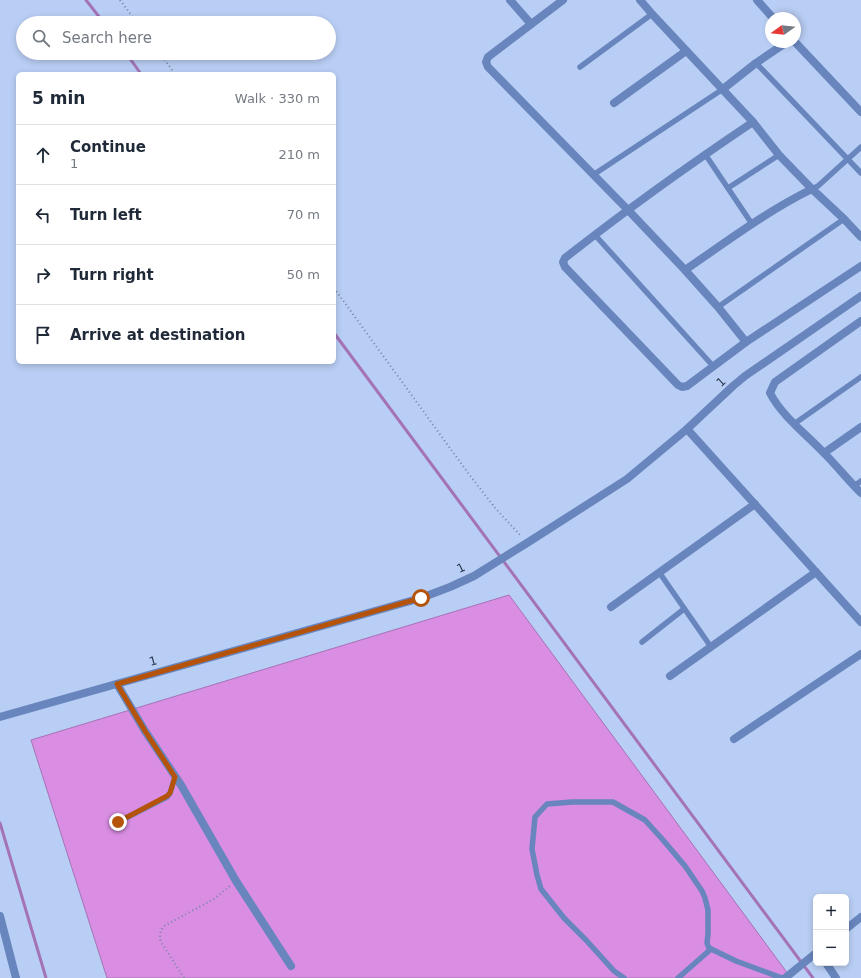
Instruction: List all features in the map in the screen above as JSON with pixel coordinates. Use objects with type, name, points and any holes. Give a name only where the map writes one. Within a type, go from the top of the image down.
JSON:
[{"type":"street","points":[[510,0],[531,24]]},
{"type":"street","points":[[563,0],[488,56],[486,62],[488,67],[685,270],[718,307],[746,342]]},
{"type":"street","points":[[640,0],[753,122],[779,155],[861,237]]},
{"type":"street","points":[[757,0],[768,12]]},
{"type":"street","points":[[723,90],[756,63],[779,48]]},
{"type":"street","points":[[801,48],[861,112]]},
{"type":"street","points":[[614,103],[686,51]]},
{"type":"street","points":[[753,122],[705,154],[565,258],[563,262],[565,267],[678,385],[682,387],[687,386],[746,342],[861,266]]},
{"type":"street","points":[[685,270],[752,224],[812,189]]},
{"type":"street","name":"1","points":[[0,717],[421,598],[474,576],[627,479],[687,429],[745,376],[861,296]]},
{"type":"street","points":[[861,321],[775,382],[770,392],[774,402],[861,493]]},
{"type":"street","points":[[824,453],[861,427]]},
{"type":"street","points":[[687,429],[861,622]]},
{"type":"street","points":[[611,607],[755,504]]},
{"type":"street","points":[[670,676],[816,572]]},
{"type":"street","points":[[734,738],[861,654]]},
{"type":"street","points":[[117,684],[145,731],[181,785],[236,881],[291,966]]},
{"type":"street","points":[[0,916],[16,978]]},
{"type":"street","points":[[849,927],[861,917]]},
{"type":"street","points":[[785,978],[813,956]]},
{"type":"street","points":[[828,966],[836,978]]},
{"type":"lane","points":[[580,67],[652,14]]},
{"type":"lane","points":[[756,63],[861,173]]},
{"type":"lane","points":[[593,175],[723,90]]},
{"type":"lane","points":[[812,189],[818,186],[861,147]]},
{"type":"lane","points":[[705,154],[752,224]]},
{"type":"lane","points":[[728,188],[779,155]]},
{"type":"lane","points":[[718,307],[844,219]]},
{"type":"lane","points":[[595,235],[713,366]]},
{"type":"lane","points":[[794,424],[861,377]]},
{"type":"lane","points":[[854,486],[861,481]]},
{"type":"lane","points":[[659,572],[711,647]]},
{"type":"lane","points":[[642,642],[684,609]]},
{"type":"lane","points":[[118,822],[167,796],[170,793],[175,777]]},
{"type":"lane","points":[[624,978],[614,971],[564,918],[541,889],[532,849],[535,817],[547,804],[572,802],[613,802],[646,820],[686,866],[706,898],[708,910],[707,943],[709,948],[736,961],[782,978]]},
{"type":"lane","points":[[678,978],[711,949]]},
{"type":"path","points":[[120,0],[132,16]]},
{"type":"path","points":[[165,60],[174,72]]},
{"type":"path","points":[[336,291],[468,473],[496,509],[527,543]]},
{"type":"path","points":[[184,978],[161,942],[161,930],[164,926],[214,899],[236,881]]},
{"type":"shaded area","points":[[509,595],[791,978],[107,978],[31,740]]},
{"type":"waterway","points":[[86,0],[99,16]]},
{"type":"waterway","points":[[131,60],[140,72]]},
{"type":"waterway","points":[[336,336],[813,978]]},
{"type":"waterway","points":[[0,823],[46,978]]},
{"type":"route","points":[[118,822],[167,796],[170,793],[175,777],[117,684],[421,598]]}]
